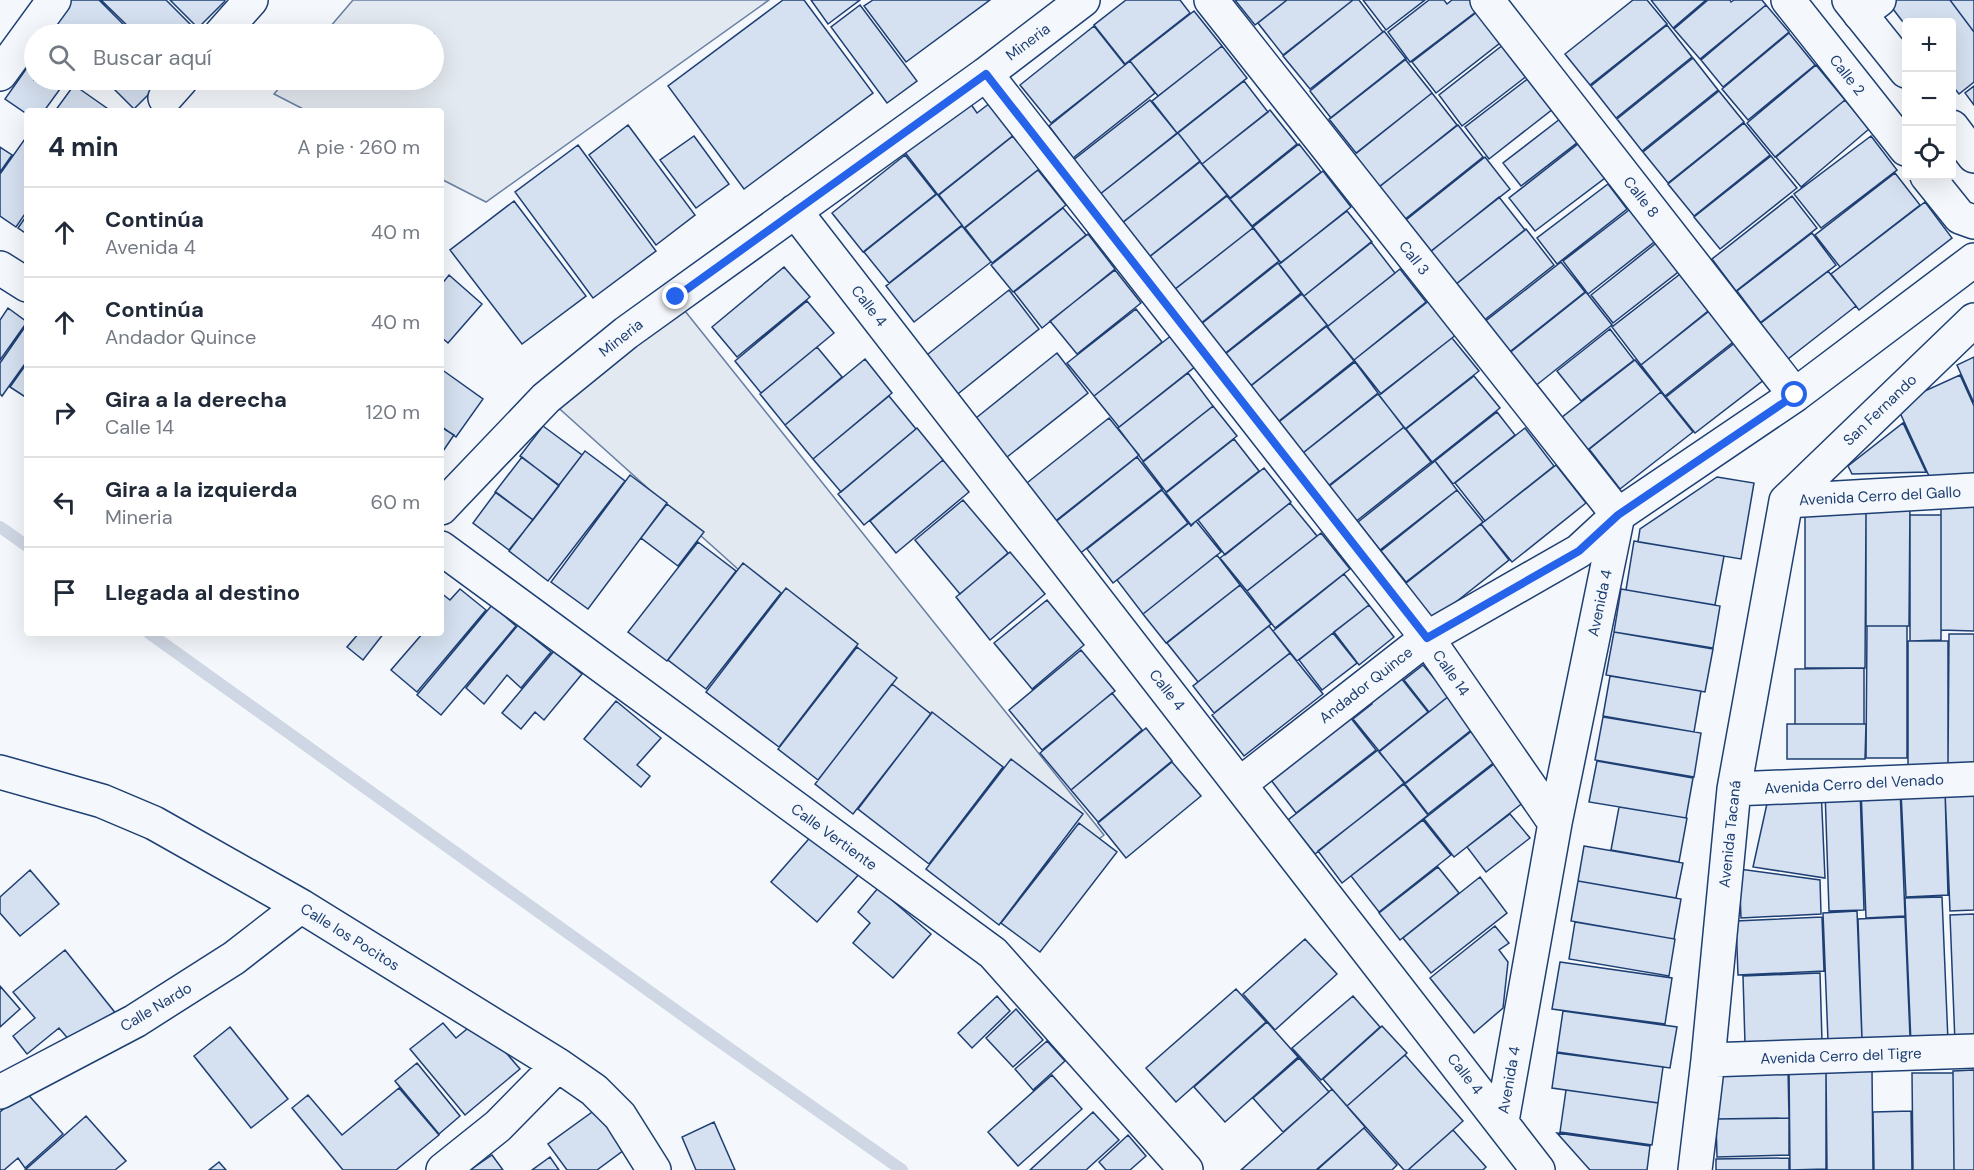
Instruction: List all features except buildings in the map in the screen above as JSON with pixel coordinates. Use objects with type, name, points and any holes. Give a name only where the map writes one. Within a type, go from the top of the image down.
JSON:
[{"type":"street","points":[[36,24],[54,0]]},
{"type":"street","points":[[230,24],[251,0]]},
{"type":"street","name":"Mineria","points":[[444,505],[546,398],[626,333],[986,74],[1083,0]]},
{"type":"street","name":"Call 3","points":[[1211,0],[1618,515]]},
{"type":"street","name":"Calle 8","points":[[1487,0],[1795,395]]},
{"type":"street","name":"Calle 2","points":[[1788,0],[1902,144]]},
{"type":"street","points":[[1863,5],[1902,65]]},
{"type":"street","points":[[0,74],[24,41]]},
{"type":"street","name":"Calle 14","points":[[986,74],[1427,638],[1555,823]]},
{"type":"street","points":[[1956,133],[1974,156]]},
{"type":"street","points":[[1930,180],[1960,217],[1974,222]]},
{"type":"street","name":"Calle 4","points":[[795,211],[1538,1170]]},
{"type":"street","points":[[1618,515],[1795,395],[1974,260]]},
{"type":"street","points":[[0,268],[24,283]]},
{"type":"street","name":"San Fernando","points":[[1786,501],[1974,320]]},
{"type":"street","name":"Avenida Cerro del Gallo","points":[[1786,501],[1974,490]]},
{"type":"street","name":"Avenida Tacaná","points":[[1695,1170],[1734,789],[1786,501]]},
{"type":"street","name":"Andador Quince","points":[[1240,784],[1427,638],[1579,551],[1618,515]]},
{"type":"street","name":"Avenida 4","points":[[1502,1121],[1555,823],[1618,515]]},
{"type":"street","name":"Calle Vertiente","points":[[444,550],[993,953],[1186,1170]]},
{"type":"street","name":"Calle los Pocitos","points":[[0,772],[102,801],[154,823],[301,906],[558,1065],[594,1090],[620,1116],[654,1170]]},
{"type":"street","name":"Avenida Cerro del Venado","points":[[1734,789],[1974,779]]},
{"type":"street","name":"Calle Nardo","points":[[0,1092],[135,1021],[234,958],[301,906]]},
{"type":"street","name":"Avenida Cerro del Tigre","points":[[1708,1060],[1974,1051]]},
{"type":"street","points":[[443,1170],[498,1126],[558,1065]]},
{"type":"shaded area","points":[[353,0],[769,0],[486,202],[444,181],[444,108],[301,108],[274,94],[277,90],[444,90],[444,24],[333,24]]},
{"type":"shaded area","points":[[677,301],[1104,835],[1067,865],[552,402]]},
{"type":"waterway","points":[[0,527],[24,544]]},
{"type":"waterway","points":[[153,636],[902,1170]]},
{"type":"route","points":[[676,297],[986,74],[1427,638],[1579,551],[1618,515],[1795,395]]}]
